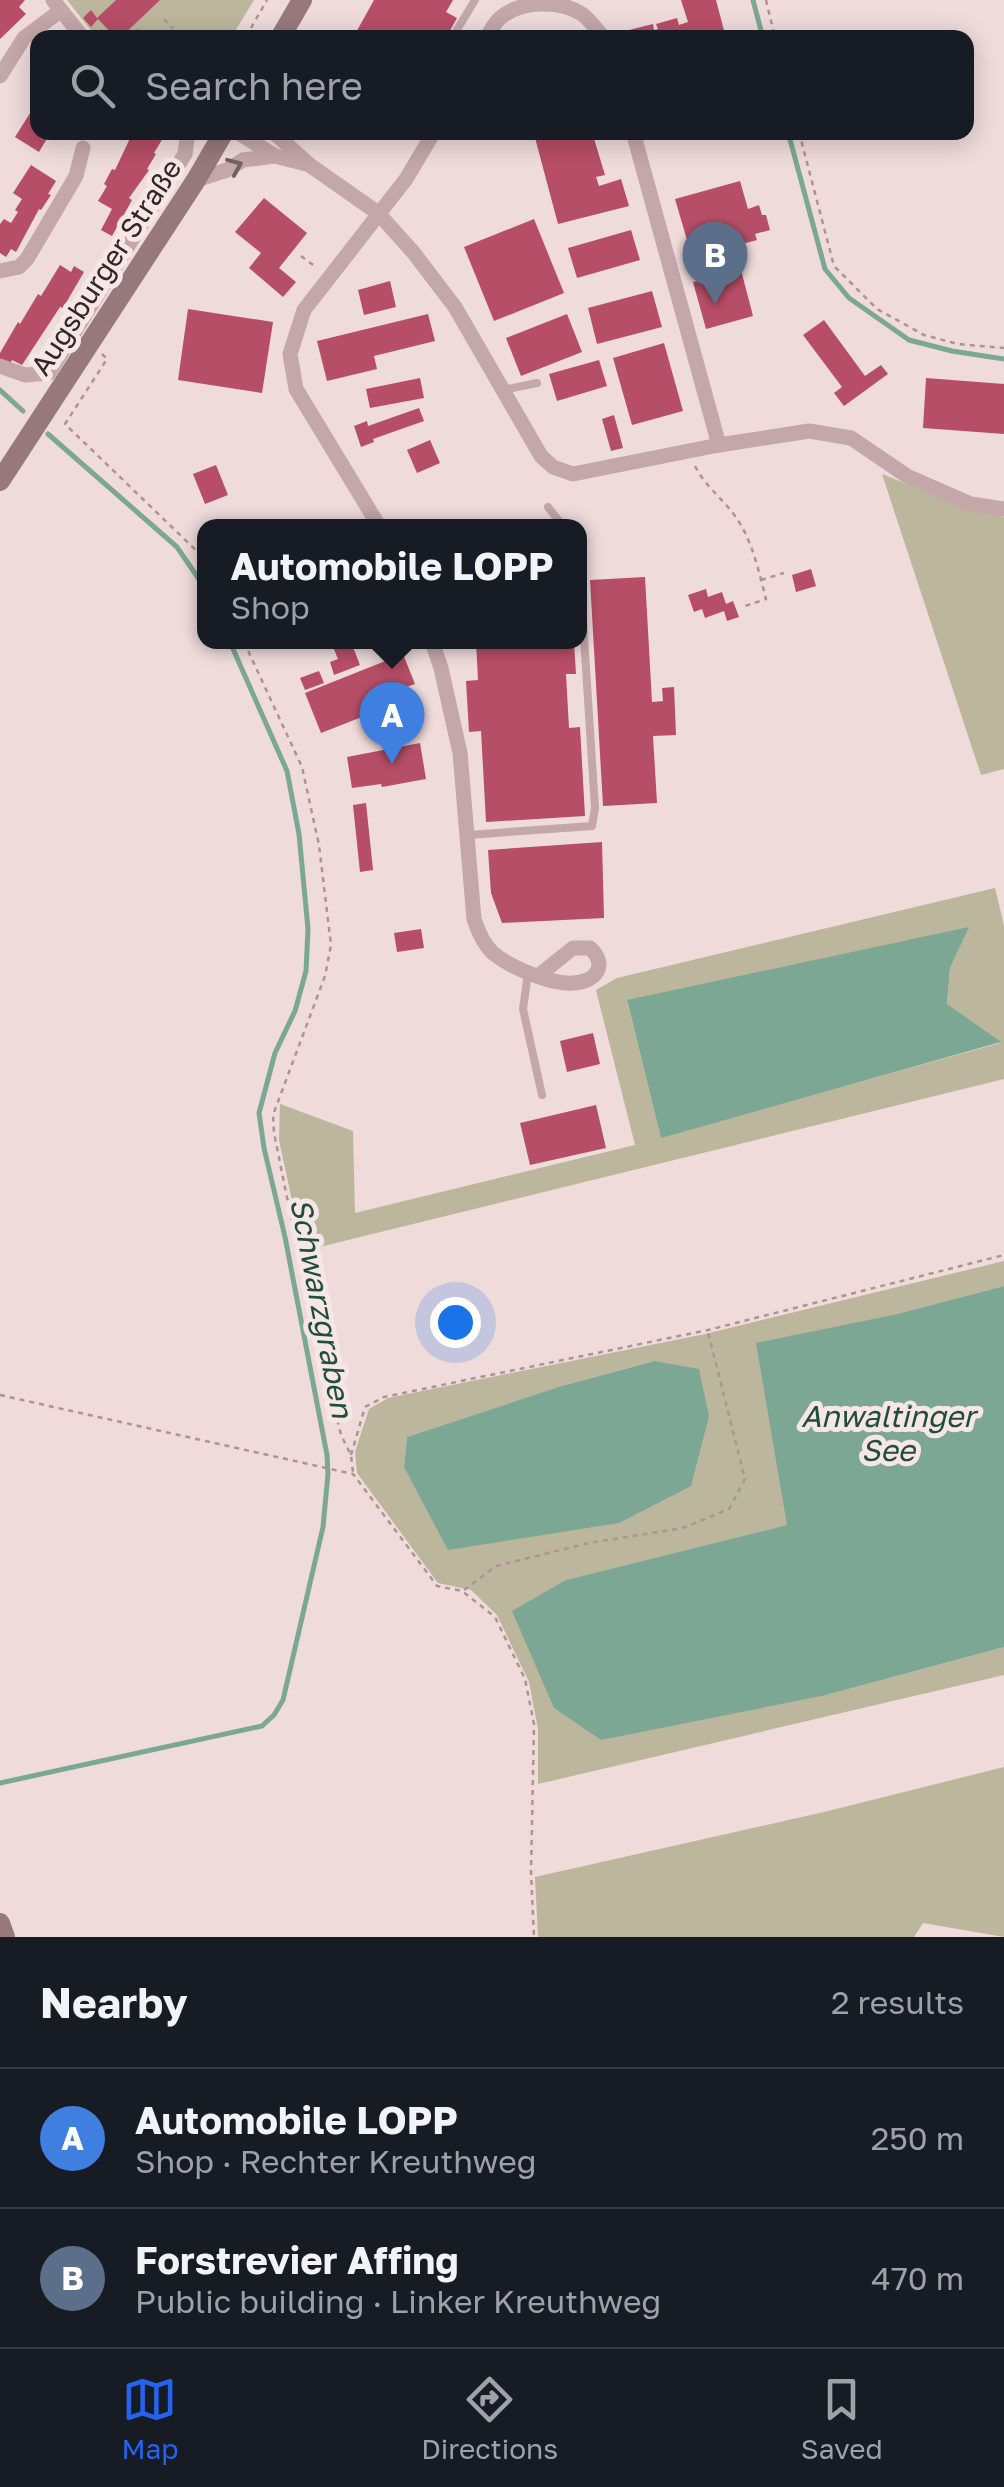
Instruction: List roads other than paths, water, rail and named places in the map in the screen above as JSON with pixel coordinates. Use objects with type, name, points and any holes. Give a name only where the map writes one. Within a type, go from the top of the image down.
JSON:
[{"type":"main road","points":[[285,30],[302,0]]},
{"type":"main road","name":"Augsburger Straße","points":[[0,481],[219,140]]},
{"type":"main road","points":[[0,1923],[5,1937]]},
{"type":"street","points":[[492,30],[520,3],[541,1],[581,13],[597,30]]},
{"type":"street","points":[[32,30],[56,5],[76,30]]},
{"type":"street","points":[[0,76],[30,32]]},
{"type":"street","points":[[0,366],[25,375],[50,373],[185,154],[187,140]]},
{"type":"street","points":[[250,140],[275,156],[311,166]]},
{"type":"street","points":[[283,140],[311,166],[378,213],[413,252],[454,307],[542,456],[554,467],[572,474],[808,431],[851,438],[907,476],[970,504],[1004,509]]},
{"type":"street","points":[[375,519],[296,389],[290,354],[304,310],[406,179],[429,140]]},
{"type":"street","points":[[635,140],[718,445]]},
{"type":"street","points":[[0,271],[19,267],[27,259],[76,176],[83,148]]},
{"type":"street","points":[[196,180],[243,160],[275,156]]},
{"type":"street","points":[[434,649],[460,752],[477,930],[494,954],[533,974]]},
{"type":"lane","points":[[457,30],[475,0]]},
{"type":"lane","points":[[504,390],[536,383]]},
{"type":"lane","points":[[548,507],[557,519]]},
{"type":"lane","points":[[467,835],[592,826],[584,649]]},
{"type":"lane","points":[[533,974],[522,1010],[542,1095]]},
{"type":"water","points":[[969,927],[950,968],[947,1004],[1001,1042],[661,1138],[627,1000]]},
{"type":"water","name":"Anwaltinger See","points":[[1004,1286],[1004,1647],[826,1695],[601,1740],[554,1708],[512,1611],[566,1580],[787,1525],[756,1343],[893,1315]]},
{"type":"water","points":[[654,1361],[699,1369],[709,1416],[691,1486],[619,1523],[448,1550],[404,1467],[407,1437],[558,1387]]},
{"type":"waterway","points":[[753,0],[761,30]]},
{"type":"waterway","points":[[790,140],[825,269],[849,298],[909,340],[1004,359]]},
{"type":"waterway","name":"Schwarzgraben","points":[[0,390],[23,411]]},
{"type":"waterway","name":"Schwarzgraben","points":[[48,434],[177,547],[197,576]]},
{"type":"waterway","name":"Schwarzgraben","points":[[0,1783],[262,1726],[283,1700],[323,1527],[327,1455],[259,1113],[275,1053],[295,1011],[306,971],[308,929],[299,834],[287,771],[233,649]]},
{"type":"place","name":"Forstrevier Affing","points":[[715,304]]},
{"type":"place","name":"Automobile LOPP","points":[[392,764]]}]
